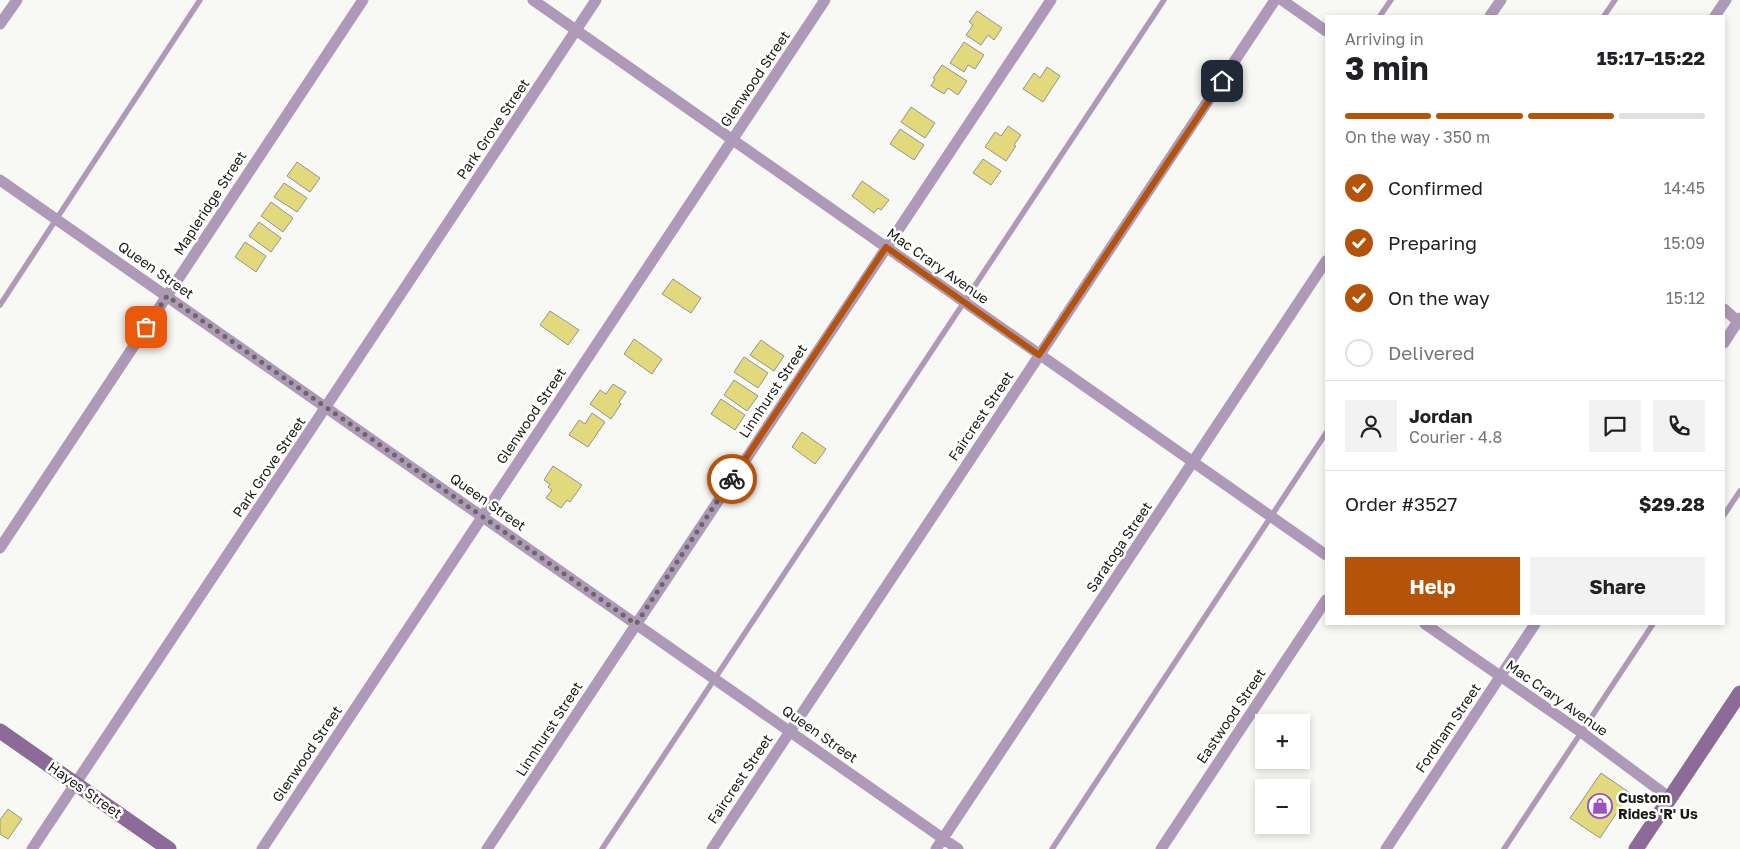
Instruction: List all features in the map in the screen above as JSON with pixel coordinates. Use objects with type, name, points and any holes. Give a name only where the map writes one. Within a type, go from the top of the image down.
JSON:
[{"type":"street","points":[[0,24],[17,0]]},
{"type":"street","name":"Mapleridge Street","points":[[0,548],[363,0]]},
{"type":"street","name":"Mac Crary Avenue","points":[[533,0],[1325,554]]},
{"type":"street","name":"Park Grove Street","points":[[32,849],[596,0]]},
{"type":"street","name":"Glenwood Street","points":[[262,849],[825,0]]},
{"type":"street","name":"Linnhurst Street","points":[[487,849],[1051,0]]},
{"type":"street","name":"Faircrest Street","points":[[712,849],[1275,0]]},
{"type":"street","points":[[1282,0],[1325,30]]},
{"type":"street","points":[[1491,15],[1501,0]]},
{"type":"street","points":[[1716,15],[1726,0]]},
{"type":"street","name":"Queen Street","points":[[0,180],[958,849]]},
{"type":"street","name":"Saratoga Street","points":[[936,849],[1325,262]]},
{"type":"street","points":[[1725,311],[1739,321],[1725,341]]},
{"type":"street","name":"Eastwood Street","points":[[1161,849],[1325,602]]},
{"type":"street","name":"Mac Crary Avenue","points":[[1426,625],[1581,732],[1670,798]]},
{"type":"street","name":"Fordham Street","points":[[1386,849],[1534,625]]},
{"type":"street","points":[[1636,849],[1740,693]]},
{"type":"street","name":"Hayes Street","points":[[0,731],[169,849]]},
{"type":"lane","points":[[0,305],[200,0]]},
{"type":"lane","points":[[602,849],[1164,0]]},
{"type":"lane","points":[[1381,15],[1391,0]]},
{"type":"lane","points":[[1605,15],[1615,0]]},
{"type":"lane","points":[[1052,849],[1325,435]]},
{"type":"lane","points":[[1725,514],[1740,491]]},
{"type":"lane","points":[[1504,849],[1651,625]]},
{"type":"building","points":[[977,11],[1002,28],[994,40],[988,35],[981,45],[966,35],[973,25],[969,22]]},
{"type":"building","points":[[964,42],[984,55],[975,69],[968,65],[964,72],[950,63]]},
{"type":"building","points":[[942,65],[967,81],[958,95],[948,88],[944,94],[931,86],[935,79],[933,78]]},
{"type":"building","points":[[1047,67],[1060,76],[1043,102],[1023,89],[1034,73],[1040,78]]},
{"type":"building","points":[[911,107],[935,123],[925,138],[901,122]]},
{"type":"building","points":[[1008,126],[1021,135],[1006,161],[985,147],[995,132],[1001,136]]},
{"type":"building","points":[[900,129],[924,145],[914,160],[890,144]]},
{"type":"building","points":[[983,159],[1001,171],[991,185],[973,173]]},
{"type":"building","points":[[297,162],[320,178],[310,192],[287,176]]},
{"type":"building","points":[[862,181],[889,200],[881,210],[878,208],[874,213],[852,196]]},
{"type":"building","points":[[284,183],[307,198],[297,212],[274,197]]},
{"type":"building","points":[[271,202],[293,218],[283,232],[261,216]]},
{"type":"building","points":[[259,222],[281,238],[271,252],[249,236]]},
{"type":"building","points":[[245,242],[266,256],[256,272],[235,257]]},
{"type":"building","points":[[673,279],[701,298],[691,313],[662,294]]},
{"type":"building","points":[[550,311],[579,330],[568,345],[540,325]]},
{"type":"building","points":[[634,339],[662,359],[652,374],[624,354]]},
{"type":"building","points":[[761,340],[784,356],[774,371],[750,355]]},
{"type":"building","points":[[744,357],[768,373],[758,388],[734,372]]},
{"type":"building","points":[[734,380],[758,396],[747,411],[724,395]]},
{"type":"building","points":[[613,384],[626,392],[611,419],[590,404],[600,390],[606,394]]},
{"type":"building","points":[[721,399],[745,415],[735,430],[711,414]]},
{"type":"building","points":[[592,413],[605,422],[588,447],[569,435],[579,420],[585,424]]},
{"type":"building","points":[[802,432],[826,449],[815,464],[792,447]]},
{"type":"building","points":[[553,466],[582,485],[570,502],[567,500],[561,508],[546,498],[552,490],[548,487],[550,484],[544,480]]},
{"type":"building","name":"Custom Rides 'R' Us","points":[[1601,773],[1630,793],[1600,838],[1570,818]]},
{"type":"building","points":[[8,809],[22,819],[8,839],[0,834],[0,820]]},
{"type":"way so far","points":[[146,327],[167,296],[636,624],[732,479]]},
{"type":"place","name":"Custom Rides 'R' Us","points":[[1600,806]]},
{"type":"route","points":[[732,479],[886,247],[1039,355],[1222,81]]}]
